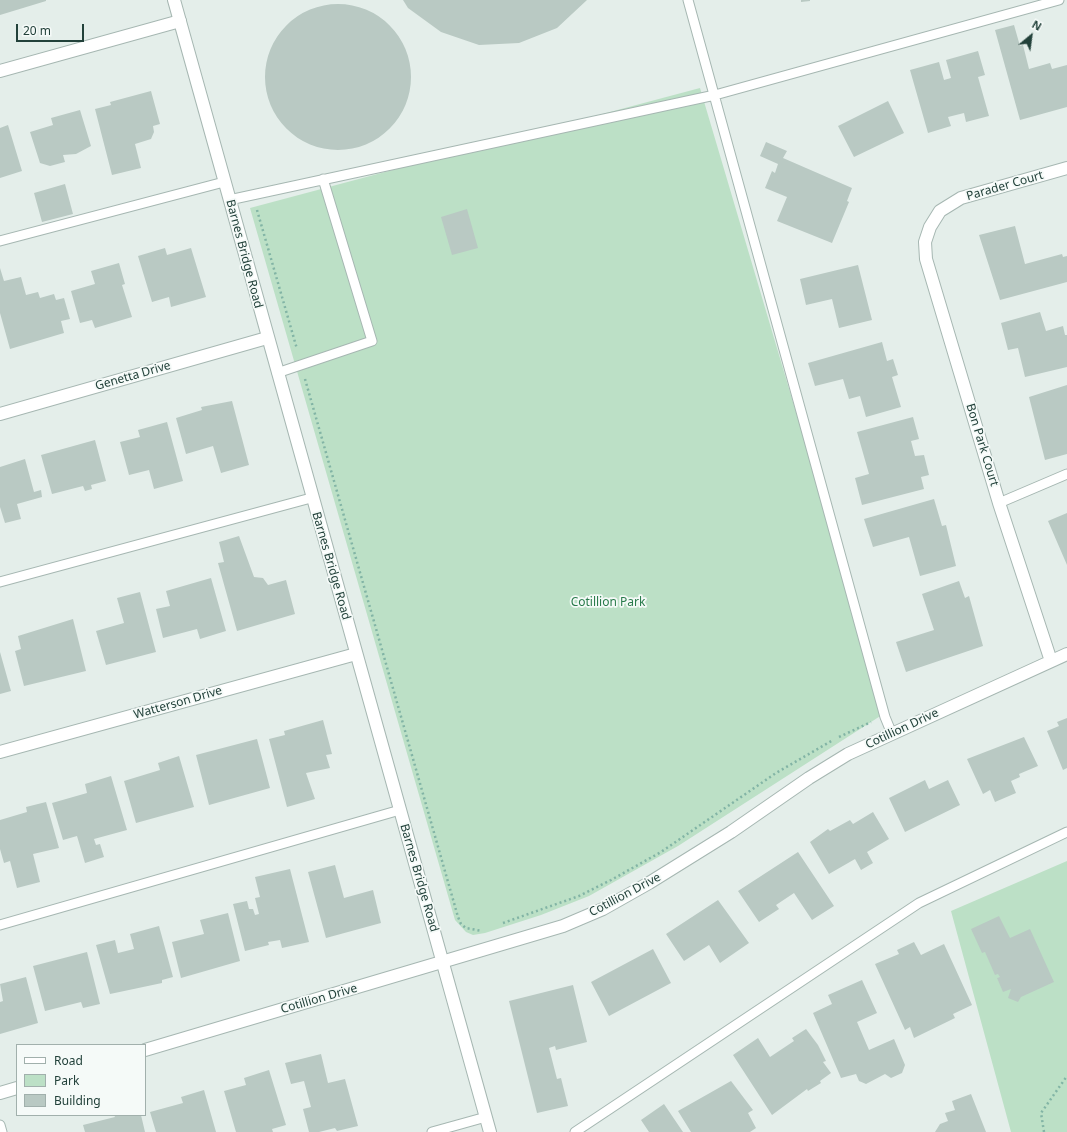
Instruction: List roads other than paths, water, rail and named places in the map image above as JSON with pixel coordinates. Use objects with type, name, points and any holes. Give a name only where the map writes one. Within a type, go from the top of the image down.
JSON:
[{"type":"street","name":"Barnes Bridge Road","points":[[174,0],[311,498],[490,1132]]},
{"type":"street","points":[[0,71],[180,21]]},
{"type":"street","name":"Parader Court","points":[[930,227],[940,211],[961,198],[1067,168]]},
{"type":"street","name":"Bon Park Court","points":[[930,227],[925,242],[926,259],[999,503],[1051,661]]},
{"type":"street","name":"Genetta Drive","points":[[0,414],[267,338]]},
{"type":"street","name":"Watterson Drive","points":[[0,752],[356,654]]},
{"type":"street","name":"Cotillion Drive","points":[[146,1050],[563,926],[603,909],[724,836],[809,778],[848,754],[1067,654]]},
{"type":"street","points":[[0,1093],[16,1088]]},
{"type":"lane","points":[[688,0],[885,716],[892,734]]},
{"type":"lane","points":[[229,200],[715,95],[1059,0]]},
{"type":"lane","points":[[277,373],[372,341],[323,179]]},
{"type":"lane","points":[[0,241],[224,182]]},
{"type":"lane","points":[[999,503],[1067,474]]},
{"type":"lane","points":[[0,582],[311,498]]},
{"type":"lane","points":[[0,925],[400,810]]},
{"type":"lane","points":[[575,1132],[919,903],[1067,832]]},
{"type":"lane","points":[[432,1132],[486,1117]]},
{"type":"lane","points":[[0,1125],[2,1132]]},
{"type":"park label","name":"Cotillion Park","points":[[608,603]]}]
